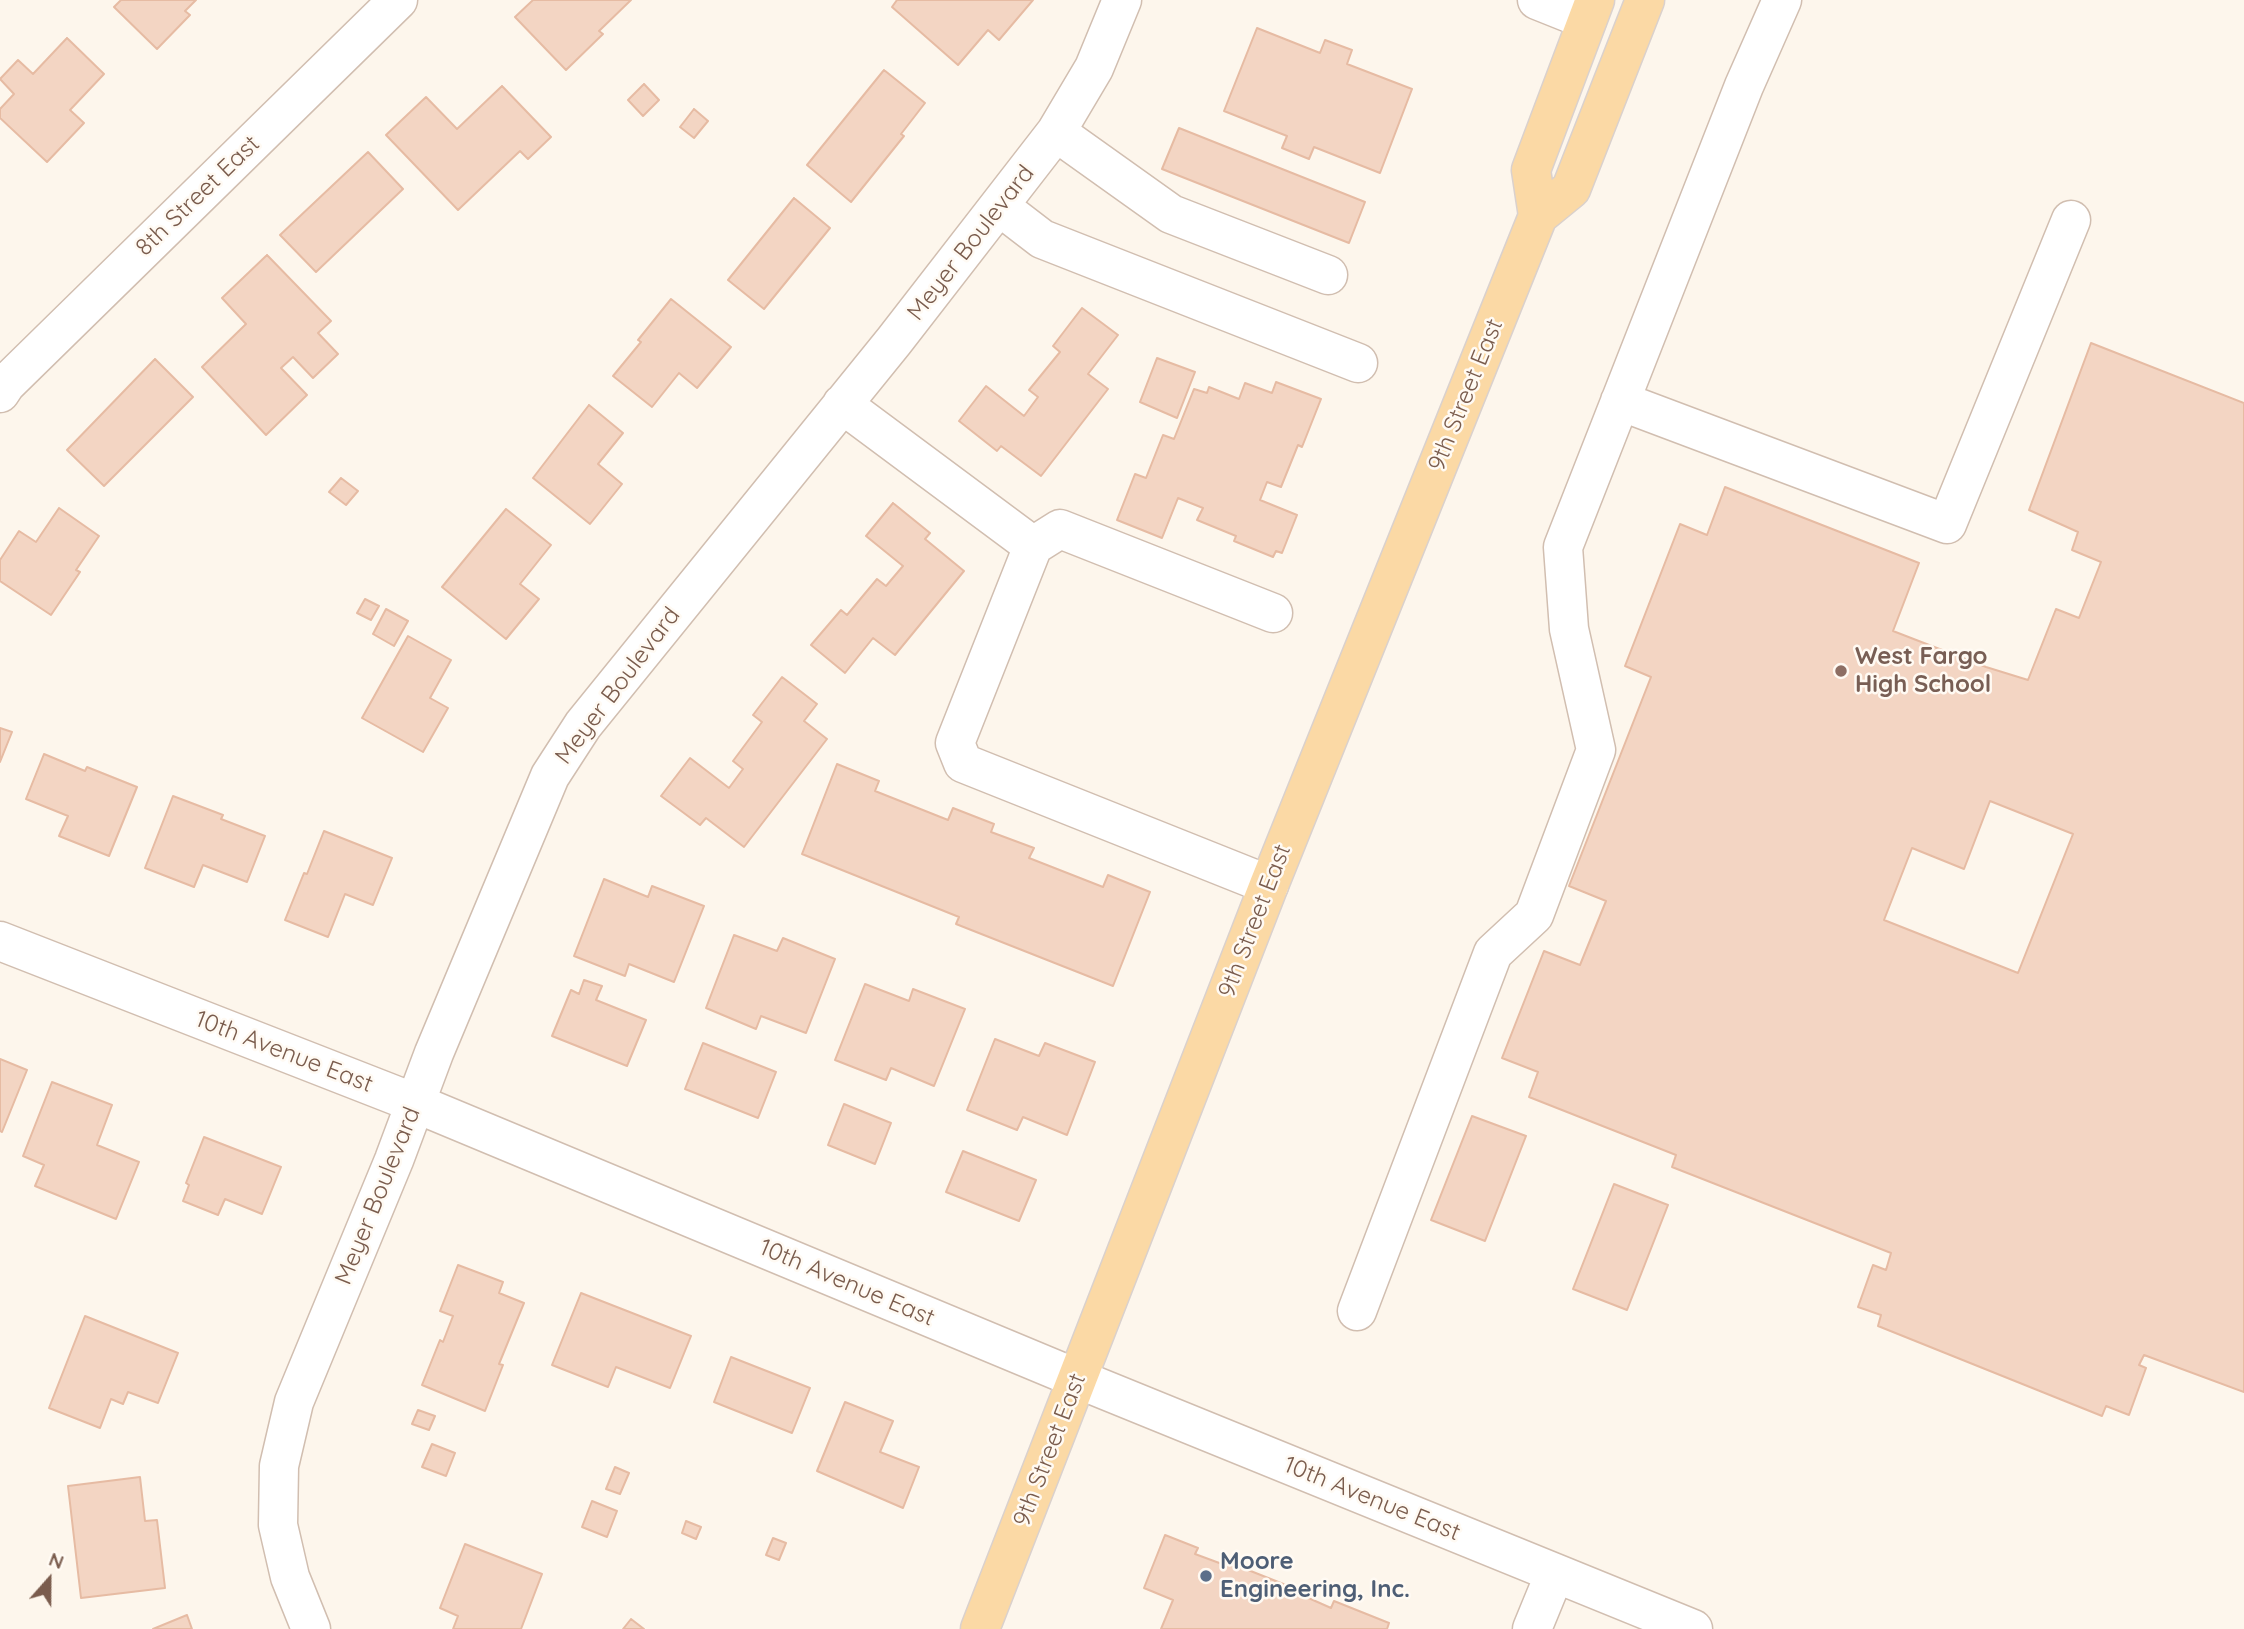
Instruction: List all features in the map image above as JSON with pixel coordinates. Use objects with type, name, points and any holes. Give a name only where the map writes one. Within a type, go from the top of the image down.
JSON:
[{"type":"main road","name":"9th Street East","points":[[980,1629],[1269,885],[1538,216],[1571,189],[1645,0]]},
{"type":"main road","points":[[1538,216],[1531,170],[1591,10]]},
{"type":"street","name":"8th Street East","points":[[0,393],[6,384],[398,0]]},
{"type":"street","name":"Meyer Boulevard","points":[[311,1629],[290,1577],[278,1525],[279,1465],[294,1402],[550,776],[583,725],[842,404],[1056,132],[1094,68],[1122,0]]},
{"type":"street","points":[[1537,0],[1591,10]]},
{"type":"street","points":[[1357,1311],[1493,953],[1534,915],[1596,750],[1569,628],[1563,547],[1744,86],[1782,0]]},
{"type":"street","points":[[1056,132],[1171,214],[1328,275]]},
{"type":"street","points":[[999,206],[1042,239],[1359,363]]},
{"type":"street","points":[[1620,401],[1947,524],[2071,220]]},
{"type":"street","points":[[842,404],[1033,546]]},
{"type":"street","points":[[1269,885],[963,763],[955,743],[1033,546],[1060,529],[1273,612]]},
{"type":"street","name":"10th Avenue East","points":[[0,941],[415,1103],[1077,1379],[1693,1629]]},
{"type":"street","points":[[1532,1629],[1555,1573]]},
{"type":"building","points":[[121,0],[196,0],[185,11],[190,15],[157,49],[114,7]]},
{"type":"building","points":[[533,0],[631,0],[599,31],[603,34],[566,70],[515,17]]},
{"type":"building","points":[[897,0],[1033,0],[999,40],[988,30],[958,65],[892,7]]},
{"type":"building","points":[[1257,28],[1320,53],[1325,40],[1352,50],[1347,64],[1412,89],[1380,173],[1314,147],[1309,159],[1282,148],[1287,136],[1224,111]]},
{"type":"building","points":[[67,38],[104,74],[70,110],[84,123],[47,162],[0,118],[0,109],[14,94],[0,79],[18,60],[33,74]]},
{"type":"building","points":[[884,70],[925,103],[901,134],[904,136],[851,202],[807,165]]},
{"type":"building","points":[[644,84],[659,100],[643,116],[628,100]]},
{"type":"building","points":[[502,86],[551,137],[528,159],[520,151],[458,210],[386,135],[426,97],[457,129]]},
{"type":"building","points":[[694,109],[708,121],[694,138],[680,127]]},
{"type":"building","points":[[1179,128],[1365,202],[1349,243],[1162,169]]},
{"type":"building","points":[[368,152],[403,189],[316,272],[280,235]]},
{"type":"building","points":[[794,198],[830,228],[764,309],[728,280]]},
{"type":"building","points":[[267,255],[331,321],[318,333],[338,354],[313,378],[293,357],[281,368],[307,395],[266,435],[202,367],[246,324],[222,298]]},
{"type":"building","points":[[671,299],[731,347],[697,388],[679,373],[652,407],[613,376]]},
{"type":"building","points":[[1082,308],[1118,335],[1088,374],[1108,389],[1041,476],[1001,446],[997,451],[959,421],[986,386],[1024,416],[1038,397],[1029,390],[1060,352],[1053,346]]},
{"type":"building","points":[[2091,343],[2244,403],[2244,1392],[2144,1355],[2139,1365],[2146,1368],[2129,1415],[2106,1406],[2102,1416],[1878,1326],[1881,1315],[1858,1307],[1873,1265],[1886,1270],[1891,1253],[1672,1167],[1676,1155],[1529,1097],[1538,1072],[1502,1058],[1544,951],[1580,965],[1606,901],[1569,886],[1651,677],[1625,666],[1680,524],[1707,535],[1725,487],[1919,563],[1893,631],[1986,667],[2028,680],[2056,609],[2079,618],[2101,562],[2072,550],[2078,532],[2029,510]],"holes":[[[1990,801],[2073,834],[2018,973],[1884,920],[1912,848],[1964,869]]]},
{"type":"building","points":[[1157,358],[1195,372],[1177,418],[1140,402]]},
{"type":"building","points":[[155,359],[193,397],[104,486],[67,450]]},
{"type":"building","points":[[1276,382],[1321,399],[1302,447],[1298,445],[1281,487],[1267,482],[1260,500],[1297,515],[1282,553],[1276,551],[1273,557],[1234,541],[1236,536],[1197,520],[1203,508],[1178,498],[1162,538],[1117,520],[1135,474],[1146,478],[1163,435],[1174,439],[1194,389],[1207,393],[1209,387],[1239,399],[1245,383],[1272,393]]},
{"type":"building","points":[[589,405],[623,433],[598,464],[622,484],[590,524],[533,478]]},
{"type":"building","points":[[341,478],[358,491],[346,505],[329,492]]},
{"type":"building","points":[[893,503],[930,533],[925,539],[964,571],[895,655],[873,638],[845,673],[811,645],[841,610],[847,615],[877,579],[886,586],[903,566],[866,536]]},
{"type":"building","points":[[59,508],[99,536],[76,570],[80,572],[51,615],[0,581],[0,560],[19,531],[36,542]]},
{"type":"building","points":[[506,509],[551,545],[520,584],[539,599],[506,639],[442,587]]},
{"type":"building","points":[[365,599],[379,606],[371,620],[357,613]]},
{"type":"building","points":[[386,609],[408,621],[394,646],[373,634]]},
{"type":"building","points":[[408,636],[451,660],[430,698],[448,708],[423,752],[362,718]]},
{"type":"building","points":[[782,677],[817,704],[804,721],[827,739],[744,847],[706,818],[700,825],[661,796],[690,758],[729,788],[743,769],[733,761],[762,722],[753,715]]},
{"type":"building","points":[[0,728],[12,732],[0,762]]},
{"type":"building","points":[[44,754],[85,771],[87,767],[137,787],[109,856],[59,836],[68,816],[26,799]]},
{"type":"building","points":[[837,764],[879,781],[875,791],[948,820],[953,808],[994,824],[991,832],[1034,848],[1029,858],[1103,887],[1108,875],[1150,892],[1113,986],[956,924],[959,917],[802,854]]},
{"type":"building","points":[[173,796],[223,815],[221,819],[265,836],[247,882],[203,865],[194,887],[145,868]]},
{"type":"building","points":[[324,831],[392,858],[373,905],[345,894],[328,937],[285,920]]},
{"type":"building","points":[[604,879],[648,897],[652,886],[704,906],[674,982],[629,964],[625,976],[574,956]]},
{"type":"building","points":[[734,935],[777,951],[783,938],[835,959],[806,1033],[761,1016],[756,1029],[706,1008]]},
{"type":"building","points":[[584,980],[602,986],[596,1000],[646,1020],[627,1066],[552,1036],[571,990],[579,994]]},
{"type":"building","points":[[865,984],[909,1001],[913,989],[965,1009],[934,1086],[891,1068],[886,1080],[835,1060]]},
{"type":"building","points":[[995,1039],[1039,1056],[1045,1043],[1095,1062],[1067,1135],[1023,1117],[1017,1130],[967,1110]]},
{"type":"building","points":[[703,1043],[776,1072],[758,1118],[685,1089]]},
{"type":"building","points":[[0,1059],[27,1070],[2,1132],[0,1131]]},
{"type":"building","points":[[52,1082],[112,1105],[97,1145],[139,1162],[116,1219],[35,1186],[44,1165],[23,1156]]},
{"type":"building","points":[[844,1104],[891,1123],[875,1164],[828,1145]]},
{"type":"building","points":[[1472,1116],[1526,1136],[1485,1241],[1431,1220]]},
{"type":"building","points":[[204,1137],[281,1167],[262,1214],[225,1199],[218,1215],[183,1201],[189,1185],[186,1183]]},
{"type":"building","points":[[963,1151],[1036,1180],[1019,1221],[946,1192]]},
{"type":"building","points":[[1614,1184],[1668,1205],[1627,1310],[1573,1289]]},
{"type":"building","points":[[458,1265],[503,1282],[499,1293],[524,1303],[499,1364],[503,1365],[485,1411],[422,1385],[453,1316],[440,1311]]},
{"type":"building","points":[[581,1293],[691,1336],[670,1388],[616,1367],[608,1387],[552,1365]]},
{"type":"building","points":[[85,1316],[178,1353],[158,1403],[128,1392],[123,1404],[111,1399],[100,1428],[49,1408]]},
{"type":"building","points":[[731,1357],[810,1388],[792,1433],[714,1402]]},
{"type":"building","points":[[845,1402],[893,1421],[880,1452],[919,1467],[903,1508],[817,1471]]},
{"type":"building","points":[[418,1410],[435,1416],[429,1430],[412,1424]]},
{"type":"building","points":[[432,1444],[455,1453],[446,1476],[422,1467]]},
{"type":"building","points":[[615,1467],[629,1473],[620,1494],[606,1489]]},
{"type":"building","points":[[140,1477],[145,1521],[157,1520],[165,1588],[81,1598],[68,1486]]},
{"type":"building","points":[[592,1501],[617,1511],[607,1537],[582,1527]]},
{"type":"building","points":[[686,1521],[701,1527],[696,1539],[682,1533]]},
{"type":"building","name":"Moore Engineering, Inc.","points":[[1165,1535],[1198,1548],[1195,1554],[1222,1564],[1223,1560],[1306,1593],[1304,1596],[1331,1608],[1334,1601],[1389,1623],[1387,1629],[1161,1629],[1173,1600],[1144,1588]]},
{"type":"building","points":[[773,1538],[786,1543],[779,1560],[766,1555]]},
{"type":"building","points":[[465,1544],[542,1574],[521,1629],[453,1629],[458,1616],[440,1608]]},
{"type":"building","points":[[187,1615],[192,1629],[153,1629]]},
{"type":"building","points":[[631,1619],[644,1629],[623,1629]]},
{"type":"place","name":"West Fargo High School","points":[[1841,671]]},
{"type":"place","name":"Moore Engineering, Inc.","points":[[1206,1576]]}]
